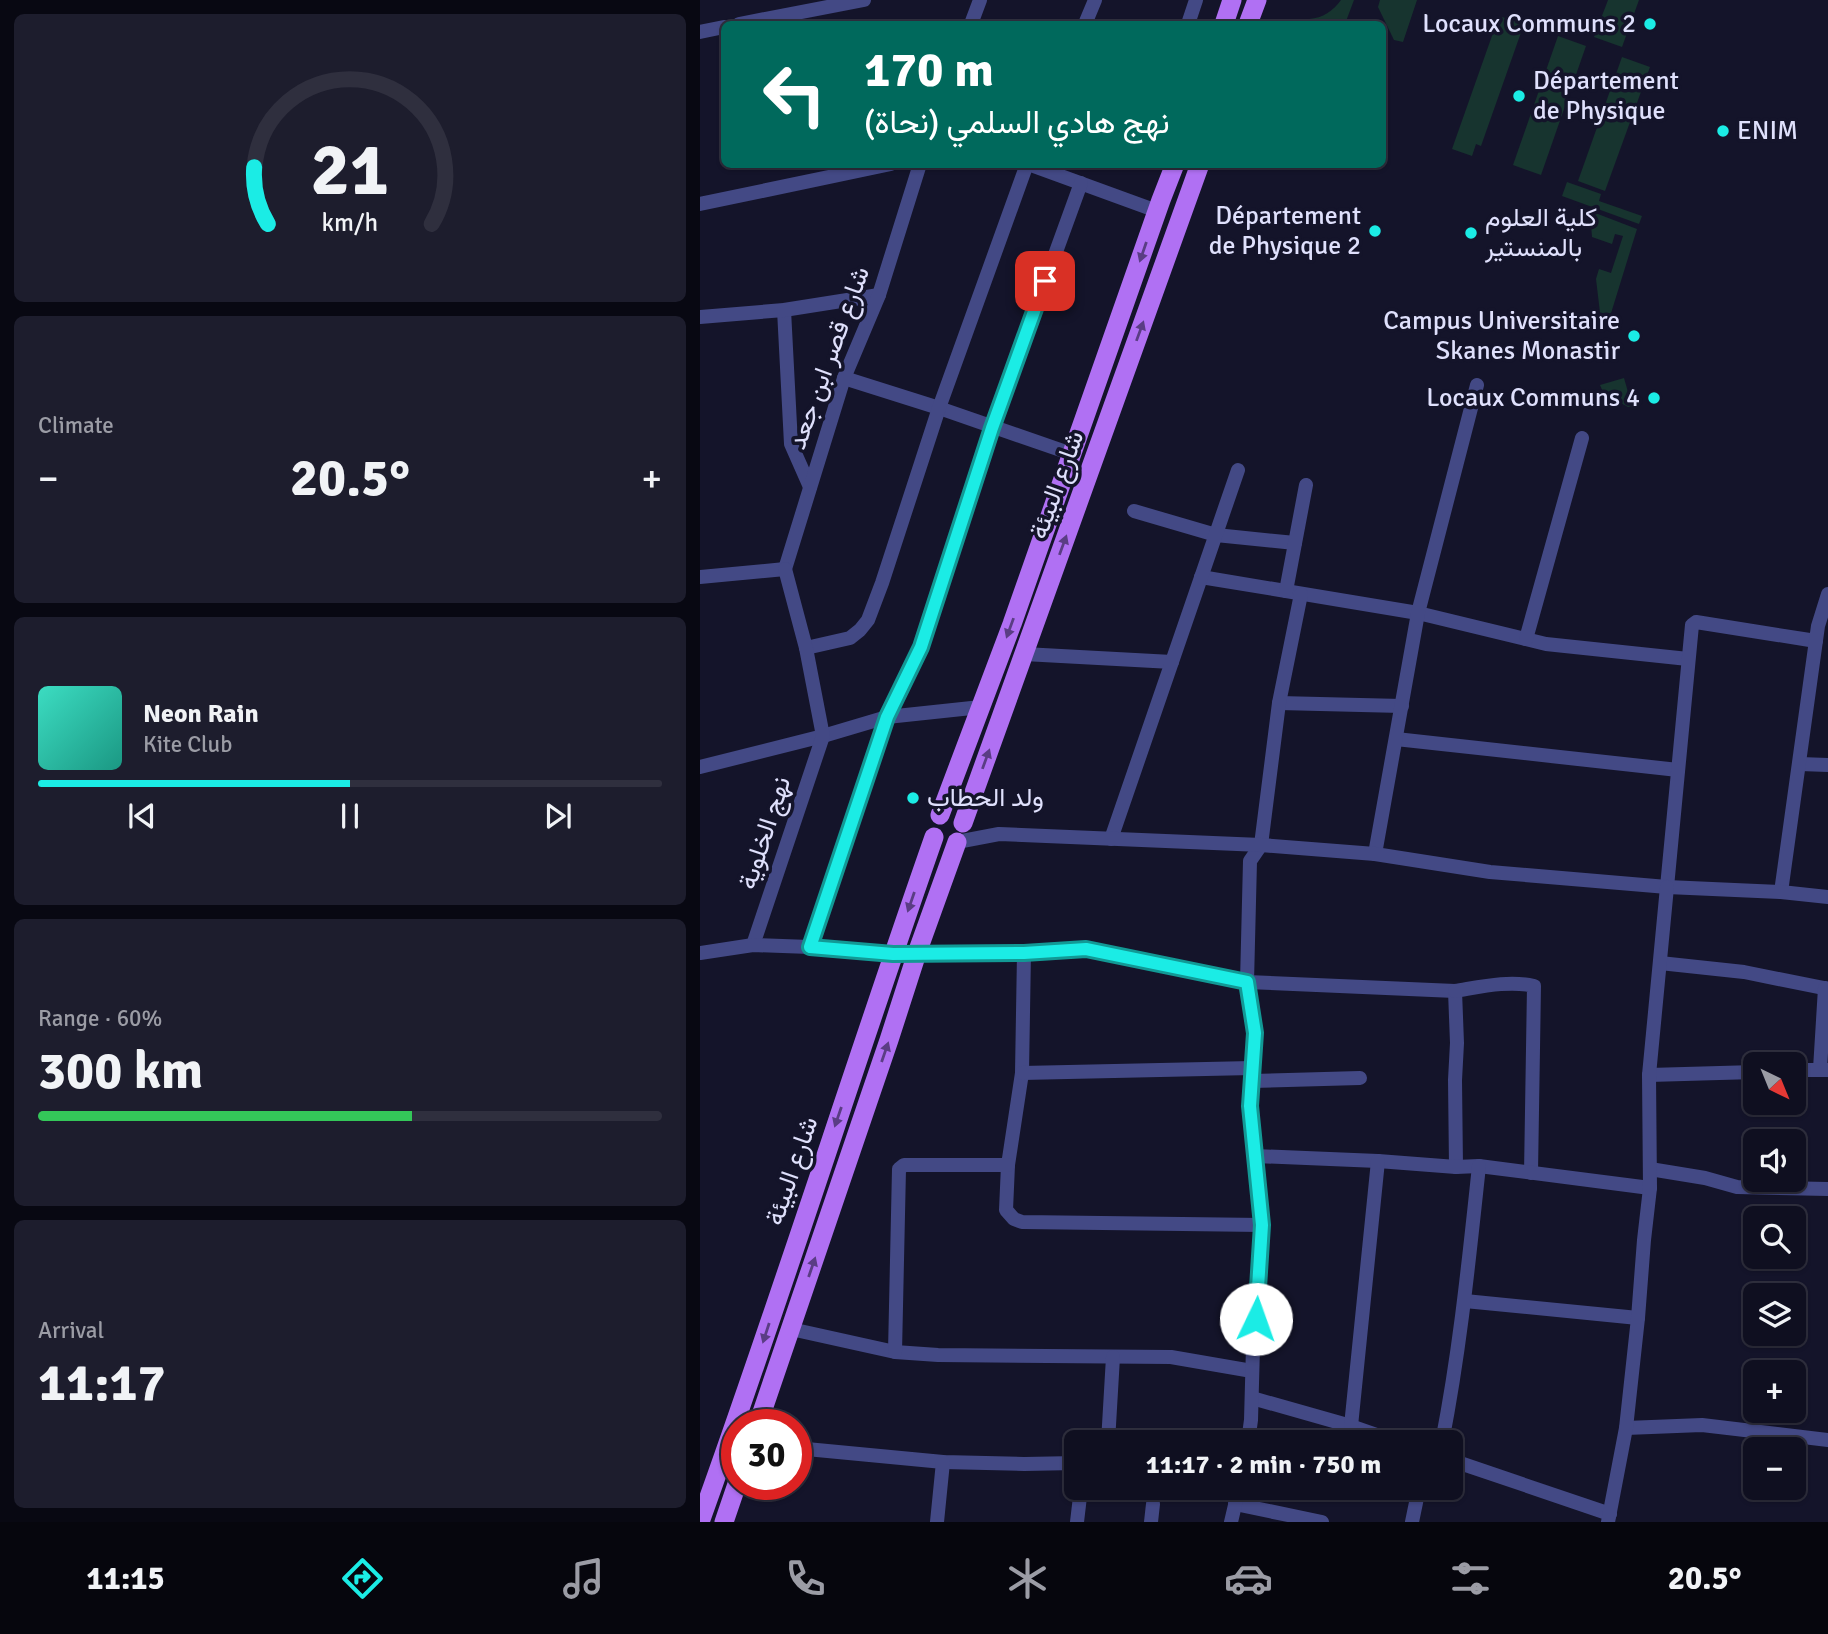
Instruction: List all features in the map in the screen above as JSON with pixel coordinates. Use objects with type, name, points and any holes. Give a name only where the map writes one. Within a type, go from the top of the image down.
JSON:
[{"type":"main road","points":[[1225,21],[1232,0]]},
{"type":"main road","points":[[1249,21],[1257,0]]},
{"type":"main road","name":"شارع البيئة","points":[[763,1409],[917,953],[1198,168]]},
{"type":"main road","name":"شارع البيئة","points":[[700,1522],[730,1441],[934,837],[933,822],[940,815],[981,706],[1072,454],[1170,169]]},
{"type":"main road","points":[[1157,211],[1184,206]]},
{"type":"main road","points":[[1157,211],[1177,229]]},
{"type":"main road","points":[[934,837],[942,844],[952,844],[960,833],[956,815],[940,815]]},
{"type":"main road","points":[[724,1522],[732,1500]]},
{"type":"street","points":[[756,21],[864,0]]},
{"type":"street","points":[[972,21],[980,0]]},
{"type":"street","points":[[1086,21],[1095,0]]},
{"type":"street","points":[[1189,21],[1196,0]]},
{"type":"street","points":[[700,32],[721,28]]},
{"type":"street","points":[[700,204],[872,168]]},
{"type":"street","name":"شارع قصر ابن جعد","points":[[785,569],[844,378],[879,295],[919,168]]},
{"type":"street","points":[[806,648],[850,638],[868,620],[939,408],[1027,168]]},
{"type":"street","points":[[1039,168],[1157,211]]},
{"type":"street","points":[[810,947],[887,717],[921,647],[992,428],[1081,183]]},
{"type":"street","points":[[700,317],[784,310],[879,295]]},
{"type":"street","points":[[784,310],[791,444],[810,487]]},
{"type":"street","points":[[844,378],[1072,454]]},
{"type":"street","points":[[1375,854],[1418,614],[1477,385]]},
{"type":"street","points":[[1526,639],[1582,438]]},
{"type":"street","points":[[1111,839],[1238,470]]},
{"type":"street","points":[[1250,1430],[1262,1225],[1250,1106],[1255,1033],[1247,982],[1250,862],[1261,845],[1293,593],[1295,543],[1306,485]]},
{"type":"street","points":[[1134,511],[1216,535],[1295,543]]},
{"type":"street","points":[[700,578],[785,569],[806,648],[823,736]]},
{"type":"street","points":[[1201,577],[1418,614],[1546,644],[1688,659]]},
{"type":"street","points":[[1781,892],[1828,594]]},
{"type":"street","points":[[1463,1464],[1609,1518],[1626,1428],[1650,1188],[1649,1075],[1691,629],[1696,622],[1821,632]]},
{"type":"street","points":[[1024,653],[1172,662]]},
{"type":"street","points":[[1279,703],[1402,706]]},
{"type":"street","points":[[700,767],[887,717],[981,706]]},
{"type":"street","name":"نهج الخلوية","points":[[753,945],[823,736]]},
{"type":"street","points":[[1396,739],[1678,770]]},
{"type":"street","points":[[1800,764],[1828,765]]},
{"type":"street","points":[[960,833],[1261,845],[1375,854],[1490,872],[1828,897]]},
{"type":"street","points":[[700,953],[753,945],[893,954],[1024,953],[1086,949],[1247,982],[1455,991],[1516,984],[1534,986],[1531,1173]]},
{"type":"street","points":[[1024,953],[1022,1073],[1008,1165],[1006,1210],[1014,1219],[1022,1222],[1262,1225]]},
{"type":"street","points":[[1660,963],[1744,972],[1827,989],[1824,1070],[1806,1070]]},
{"type":"street","points":[[1455,991],[1456,1167]]},
{"type":"street","points":[[1649,1075],[1743,1072]]},
{"type":"street","points":[[1022,1073],[1360,1078]]},
{"type":"street","points":[[1255,1156],[1479,1166],[1650,1188]]},
{"type":"street","points":[[1351,1426],[1378,1161]]},
{"type":"street","points":[[895,1352],[899,1169],[904,1165],[914,1164],[1008,1165]]},
{"type":"street","points":[[1444,1430],[1465,1301],[1479,1166]]},
{"type":"street","points":[[1650,1169],[1737,1186],[1828,1189]]},
{"type":"street","points":[[1465,1301],[1638,1318]]},
{"type":"street","points":[[791,1329],[895,1352],[938,1355],[1171,1357],[1252,1371]]},
{"type":"street","points":[[1109,1430],[1112,1357]]},
{"type":"street","points":[[1252,1398],[1362,1430]]},
{"type":"street","points":[[1626,1428],[1702,1425],[1828,1440]]},
{"type":"street","points":[[812,1450],[943,1462],[1064,1463]]},
{"type":"street","points":[[937,1522],[943,1462]]},
{"type":"street","points":[[1077,1522],[1080,1500]]},
{"type":"street","points":[[1231,1522],[1236,1500]]},
{"type":"street","points":[[1412,1522],[1417,1500]]},
{"type":"street","points":[[1150,1522],[1153,1504]]},
{"type":"street","points":[[1235,1504],[1322,1522]]},
{"type":"green space","points":[[1341,0],[1354,0],[1346,21],[1309,21],[1309,19],[1319,17]]},
{"type":"green space","points":[[1380,0],[1417,0],[1403,42],[1394,40],[1378,7]]},
{"type":"green space","points":[[1608,0],[1639,0],[1622,47],[1594,37]]},
{"type":"green space","points":[[1499,16],[1524,24],[1481,146],[1476,144],[1472,156],[1452,149]]},
{"type":"green space","points":[[1558,36],[1586,46],[1541,175],[1513,165]]},
{"type":"green space","points":[[1622,57],[1650,67],[1605,191],[1578,181]]},
{"type":"green space","points":[[1567,182],[1601,194],[1599,201],[1642,216],[1639,224],[1562,196]]},
{"type":"green space","points":[[1590,211],[1637,229],[1608,323],[1601,321],[1596,279],[1599,269],[1611,273],[1623,236],[1615,234],[1612,244],[1592,237]]},
{"type":"green space","points":[[1624,378],[1632,406],[1628,407],[1606,395],[1600,385]]},
{"type":"place","name":"Locaux Communs 2","points":[[1650,24]]},
{"type":"place","name":"Département de Physique","points":[[1519,96]]},
{"type":"place","name":"ENIM","points":[[1723,131]]},
{"type":"place","name":"Département de Physique 2","points":[[1375,231]]},
{"type":"place","name":"كلية العلوم بالمنستير","points":[[1471,233]]},
{"type":"place","name":"Campus Universitaire Skanes Monastir","points":[[1634,336]]},
{"type":"place","name":"Locaux Communs 4","points":[[1654,398]]},
{"type":"place","name":"ولد الحطاب","points":[[913,798]]},
{"type":"route","points":[[1045,281],[992,428],[921,647],[887,717],[810,947],[893,954],[1024,953],[1086,949],[1247,982],[1255,1033],[1250,1106],[1262,1225],[1256,1319]]}]
